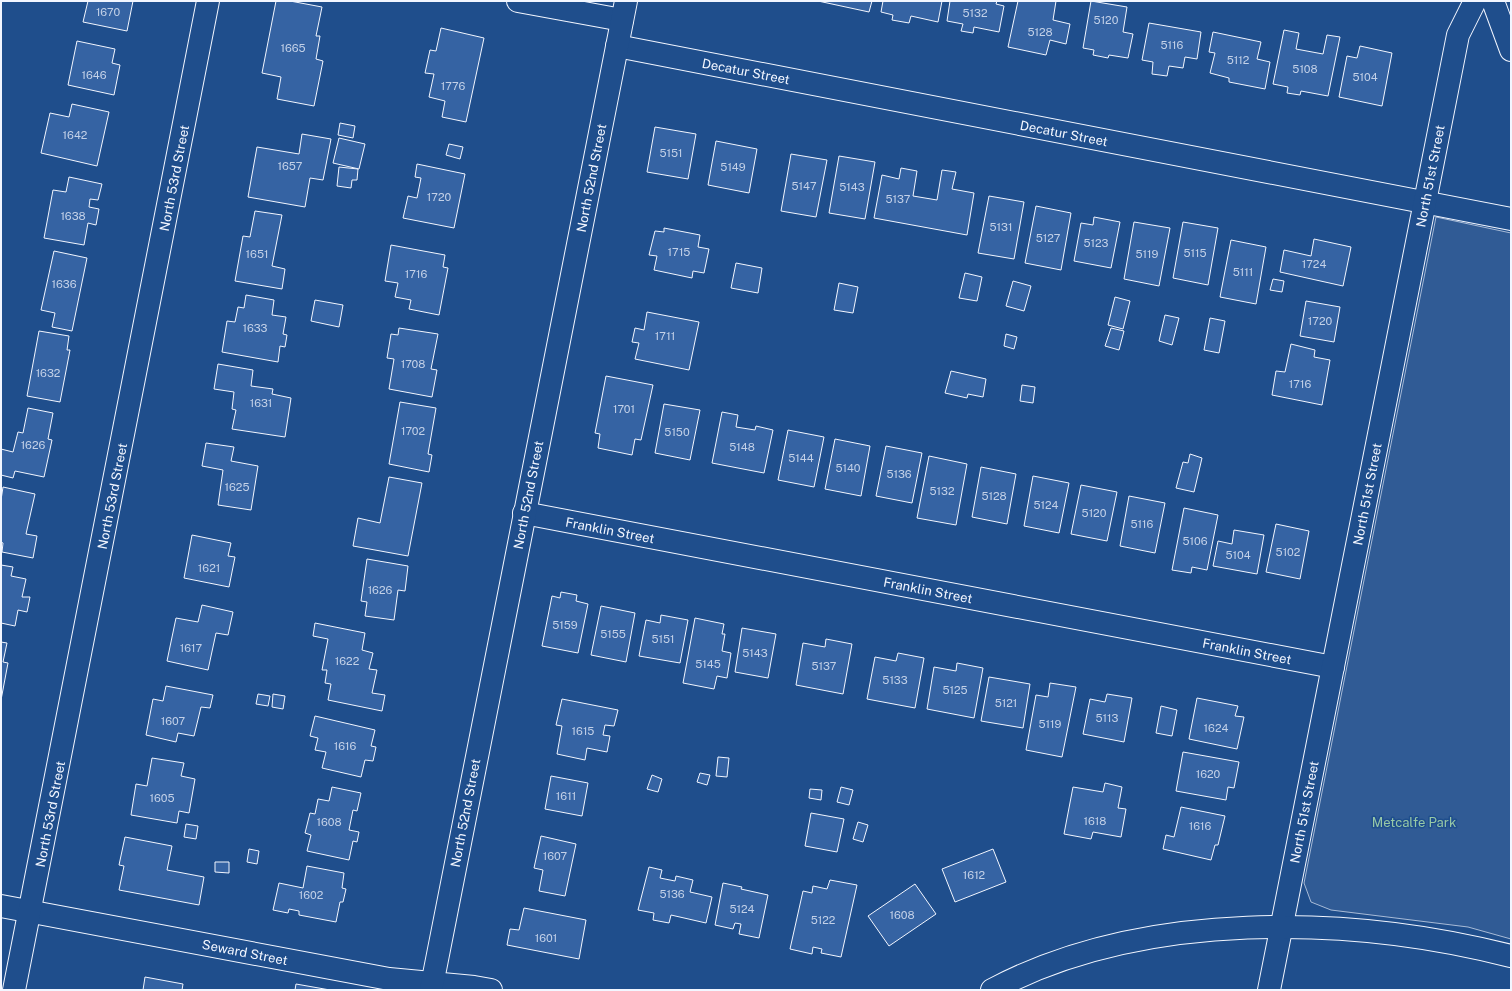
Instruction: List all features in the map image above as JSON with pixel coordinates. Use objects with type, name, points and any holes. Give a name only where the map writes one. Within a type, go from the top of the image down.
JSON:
[{"type":"street","name":"North 53rd Street","points":[[14,990],[208,1]]},
{"type":"street","points":[[518,1],[624,11]]},
{"type":"street","name":"North 51st Street","points":[[1269,990],[1458,35],[1475,1]]},
{"type":"street","points":[[1493,1],[1511,50]]},
{"type":"street","name":"North 52nd Street","points":[[431,987],[624,11]]},
{"type":"street","name":"Decatur Street","points":[[617,46],[1511,219]]},
{"type":"street","name":"Franklin Street","points":[[524,513],[1333,667]]},
{"type":"street","name":"Seward Street","points":[[1,906],[431,987],[474,987],[491,990]]},
{"type":"street","points":[[992,990],[1061,961],[1117,945],[1165,936],[1224,929],[1320,927],[1427,938],[1511,956]]},
{"type":"green space","name":"Metcalfe Park","points":[[1436,217],[1511,233],[1511,939],[1468,927],[1331,910],[1311,902],[1304,883]]},
{"type":"building","points":[[88,1],[133,1],[127,31],[83,22]]},
{"type":"building","points":[[276,1],[290,1],[322,7],[316,36],[320,36],[316,59],[323,61],[314,106],[277,99],[281,77],[262,73]]},
{"type":"building","points":[[818,1],[872,1],[869,12]]},
{"type":"building","points":[[883,1],[942,1],[938,22],[911,16],[909,23],[892,20],[893,15],[881,12]]},
{"type":"building","points":[[950,1],[997,1],[996,4],[1004,6],[999,32],[974,27],[973,33],[961,31],[963,24],[947,21]]},
{"type":"building","points":[[1018,1],[1056,1],[1053,20],[1070,24],[1066,44],[1050,40],[1046,55],[1008,47]]},
{"type":"building","points":[[1091,1],[1127,7],[1123,32],[1133,34],[1128,58],[1109,55],[1108,58],[1093,55],[1094,50],[1083,48]]},
{"type":"building","points":[[1149,23],[1201,32],[1197,59],[1185,57],[1183,68],[1169,66],[1167,76],[1152,74],[1153,62],[1142,60]]},
{"type":"building","points":[[441,28],[484,38],[466,122],[442,117],[445,101],[429,97],[434,74],[425,73],[430,50],[436,51]]},
{"type":"building","points":[[1284,30],[1299,33],[1296,49],[1323,54],[1327,35],[1340,37],[1328,96],[1301,91],[1300,95],[1287,93],[1288,87],[1273,84]]},
{"type":"building","points":[[1213,32],[1261,42],[1257,59],[1270,62],[1265,89],[1229,82],[1229,78],[1210,73],[1215,53],[1209,52]]},
{"type":"building","points":[[77,41],[115,49],[112,63],[120,65],[114,95],[68,85]]},
{"type":"building","points":[[1360,46],[1392,53],[1382,106],[1339,97],[1347,56],[1357,58]]},
{"type":"building","points":[[72,104],[109,112],[97,166],[41,153],[50,113],[69,117]]},
{"type":"building","points":[[340,123],[355,126],[353,138],[338,135]]},
{"type":"building","points":[[655,127],[696,134],[688,179],[647,172]]},
{"type":"building","points":[[302,134],[331,139],[323,180],[310,178],[305,207],[248,197],[257,147],[299,154]]},
{"type":"building","points":[[339,138],[365,144],[359,169],[333,163]]},
{"type":"building","points":[[716,141],[757,149],[749,193],[708,185]]},
{"type":"building","points":[[449,144],[463,147],[460,159],[446,155]]},
{"type":"building","points":[[791,154],[827,160],[816,217],[781,211]]},
{"type":"building","points":[[839,156],[875,162],[865,219],[829,213]]},
{"type":"building","points":[[417,164],[465,174],[454,228],[403,218],[408,196],[417,198],[421,178],[415,177]]},
{"type":"building","points":[[339,167],[358,169],[357,180],[352,180],[351,188],[337,186]]},
{"type":"building","points":[[901,168],[917,171],[913,196],[937,200],[942,170],[956,172],[952,189],[974,193],[967,235],[874,218],[882,175],[899,179]]},
{"type":"building","points":[[69,177],[102,184],[98,200],[90,199],[89,207],[99,209],[96,225],[88,223],[84,245],[44,238],[53,190],[66,192]]},
{"type":"building","points":[[989,196],[1024,202],[1014,259],[978,253]]},
{"type":"building","points":[[1036,206],[1071,213],[1061,270],[1025,263]]},
{"type":"building","points":[[255,211],[282,215],[272,266],[285,269],[282,289],[235,281],[243,236],[250,237]]},
{"type":"building","points":[[1094,217],[1120,222],[1111,268],[1074,261],[1081,223],[1093,225]]},
{"type":"building","points":[[1134,222],[1170,228],[1159,286],[1124,279]]},
{"type":"building","points":[[1183,222],[1218,228],[1208,285],[1173,278]]},
{"type":"building","points":[[664,228],[700,235],[698,247],[709,249],[704,273],[693,271],[692,278],[654,270],[657,256],[649,255],[655,231],[664,232]]},
{"type":"building","points":[[1314,239],[1351,247],[1343,286],[1280,272],[1284,250],[1311,256]]},
{"type":"building","points":[[1231,240],[1266,247],[1256,304],[1220,297]]},
{"type":"building","points":[[391,245],[445,255],[443,267],[448,268],[439,315],[409,309],[411,300],[395,297],[398,283],[385,281]]},
{"type":"building","points":[[54,251],[87,258],[72,331],[52,327],[55,313],[41,310]]},
{"type":"building","points":[[736,263],[762,268],[758,293],[731,288]]},
{"type":"building","points":[[965,273],[982,277],[977,301],[959,298]]},
{"type":"building","points":[[1273,279],[1284,281],[1282,292],[1270,290]]},
{"type":"building","points":[[1013,281],[1031,286],[1024,311],[1006,306]]},
{"type":"building","points":[[839,283],[858,287],[853,313],[834,310]]},
{"type":"building","points":[[246,295],[274,300],[272,315],[286,317],[283,334],[287,335],[285,347],[280,346],[278,362],[222,352],[227,321],[235,322],[238,307],[244,308]]},
{"type":"building","points":[[1115,297],[1130,301],[1123,329],[1108,325]]},
{"type":"building","points":[[315,300],[343,305],[339,327],[311,321]]},
{"type":"building","points":[[1306,301],[1340,307],[1334,342],[1300,336]]},
{"type":"building","points":[[647,312],[699,322],[689,370],[635,359],[639,343],[632,342],[635,328],[644,330]]},
{"type":"building","points":[[1165,315],[1179,318],[1172,345],[1159,341]]},
{"type":"building","points":[[1210,318],[1225,321],[1219,353],[1204,350]]},
{"type":"building","points":[[399,328],[438,334],[431,369],[437,370],[432,397],[389,389],[394,359],[387,358],[391,334],[398,335]]},
{"type":"building","points":[[1111,328],[1124,331],[1119,350],[1105,346]]},
{"type":"building","points":[[39,331],[69,336],[67,350],[70,350],[60,402],[27,396]]},
{"type":"building","points":[[1006,334],[1017,337],[1014,349],[1004,346]]},
{"type":"building","points":[[1291,344],[1315,350],[1314,357],[1330,360],[1322,405],[1272,395],[1276,371],[1285,372]]},
{"type":"building","points":[[218,364],[253,370],[251,386],[273,389],[272,394],[291,398],[285,437],[232,429],[236,410],[232,409],[234,392],[214,389]]},
{"type":"building","points":[[951,371],[986,379],[983,397],[968,394],[967,398],[945,393]]},
{"type":"building","points":[[606,376],[653,385],[641,440],[635,439],[632,455],[598,448],[600,434],[595,433]]},
{"type":"building","points":[[1022,385],[1035,387],[1033,403],[1020,401]]},
{"type":"building","points":[[400,402],[436,408],[428,454],[432,455],[429,472],[389,464]]},
{"type":"building","points":[[664,404],[700,410],[690,460],[655,453]]},
{"type":"building","points":[[28,408],[53,413],[48,439],[52,440],[44,477],[15,471],[13,478],[1,475],[1,449],[13,452],[18,432],[23,433]]},
{"type":"building","points":[[722,412],[738,415],[736,427],[755,430],[756,426],[773,430],[764,473],[712,463]]},
{"type":"building","points":[[788,430],[824,437],[814,487],[778,480]]},
{"type":"building","points":[[835,439],[870,446],[861,496],[825,489]]},
{"type":"building","points":[[206,443],[234,447],[231,461],[258,466],[251,510],[218,505],[223,470],[202,466]]},
{"type":"building","points":[[886,446],[922,453],[912,503],[876,496]]},
{"type":"building","points":[[1190,454],[1202,458],[1194,492],[1176,488],[1183,462],[1188,463]]},
{"type":"building","points":[[929,456],[967,464],[956,525],[917,518]]},
{"type":"building","points":[[981,467],[1016,474],[1007,524],[972,517]]},
{"type":"building","points":[[1033,476],[1069,483],[1059,533],[1024,526]]},
{"type":"building","points":[[389,477],[422,483],[408,556],[353,546],[358,518],[380,523]]},
{"type":"building","points":[[1081,485],[1117,492],[1107,541],[1071,534]]},
{"type":"building","points":[[3,487],[35,494],[26,534],[37,536],[33,558],[2,552],[1,500]]},
{"type":"building","points":[[1129,496],[1165,503],[1155,553],[1120,546]]},
{"type":"building","points":[[1184,508],[1218,515],[1207,570],[1192,567],[1191,573],[1172,570]]},
{"type":"building","points":[[1276,524],[1309,531],[1300,579],[1266,572]]},
{"type":"building","points":[[1234,530],[1264,535],[1257,574],[1213,566],[1218,541],[1232,544]]},
{"type":"building","points":[[192,535],[231,543],[228,556],[235,557],[229,587],[184,578]]},
{"type":"building","points":[[367,559],[408,566],[405,591],[398,590],[394,620],[365,616],[367,602],[361,601]]},
{"type":"building","points":[[1,565],[13,567],[11,576],[26,579],[22,597],[30,597],[27,612],[18,610],[15,626],[1,623]]},
{"type":"building","points":[[561,592],[577,595],[576,601],[588,604],[578,653],[542,646],[552,596],[560,598]]},
{"type":"building","points":[[202,605],[233,612],[228,635],[216,633],[208,670],[167,661],[176,618],[198,622]]},
{"type":"building","points":[[601,606],[635,613],[626,662],[591,655]]},
{"type":"building","points":[[661,615],[688,620],[680,663],[639,656],[646,620],[660,623]]},
{"type":"building","points":[[695,618],[724,624],[722,634],[725,634],[722,651],[731,653],[727,678],[717,676],[714,689],[683,683]]},
{"type":"building","points":[[315,623],[365,633],[362,650],[373,653],[369,669],[377,670],[372,693],[385,695],[382,711],[328,700],[331,684],[325,683],[327,670],[322,670],[328,639],[313,636]]},
{"type":"building","points":[[742,628],[776,634],[768,678],[735,672]]},
{"type":"building","points":[[826,639],[852,644],[843,694],[796,685],[803,643],[825,647]]},
{"type":"building","points":[[1,642],[7,643],[3,662],[8,663],[1,700]]},
{"type":"building","points":[[898,653],[924,658],[915,708],[867,699],[875,657],[896,661]]},
{"type":"building","points":[[957,663],[983,668],[974,718],[927,709],[934,667],[956,671]]},
{"type":"building","points":[[989,677],[1030,684],[1023,728],[981,721]]},
{"type":"building","points":[[1050,683],[1076,687],[1062,757],[1026,750],[1036,695],[1048,697]]},
{"type":"building","points":[[166,686],[213,695],[210,708],[201,707],[194,736],[178,733],[176,742],[146,735],[153,699],[163,701]]},
{"type":"building","points":[[258,694],[270,696],[268,706],[256,704]]},
{"type":"building","points":[[273,694],[285,696],[283,709],[272,707]]},
{"type":"building","points":[[1107,694],[1132,698],[1124,742],[1083,734],[1090,699],[1105,702]]},
{"type":"building","points":[[1197,698],[1238,706],[1235,716],[1244,717],[1237,749],[1189,739]]},
{"type":"building","points":[[562,699],[618,710],[614,726],[605,725],[603,735],[610,736],[607,752],[587,748],[585,760],[557,754],[562,726],[556,725]]},
{"type":"building","points":[[1161,706],[1177,710],[1172,736],[1156,733]]},
{"type":"building","points":[[315,716],[375,730],[371,746],[376,747],[373,761],[365,760],[361,777],[322,768],[326,752],[315,750],[318,738],[310,736]]},
{"type":"building","points":[[1183,752],[1239,762],[1234,788],[1228,787],[1226,800],[1176,791]]},
{"type":"building","points":[[718,757],[729,758],[727,777],[716,776]]},
{"type":"building","points":[[152,758],[184,763],[181,776],[195,779],[189,813],[179,811],[177,823],[131,815],[136,784],[147,786]]},
{"type":"building","points":[[700,773],[710,775],[707,785],[697,782]]},
{"type":"building","points":[[652,775],[662,779],[658,792],[647,789]]},
{"type":"building","points":[[551,776],[588,783],[582,816],[545,809]]},
{"type":"building","points":[[1105,783],[1122,787],[1118,808],[1126,809],[1121,837],[1093,832],[1091,839],[1064,834],[1073,787],[1103,792]]},
{"type":"building","points":[[332,787],[361,793],[357,811],[353,810],[349,830],[359,832],[357,842],[353,841],[349,860],[307,851],[311,835],[305,833],[310,813],[315,814],[318,799],[329,801]]},
{"type":"building","points":[[841,787],[853,790],[849,805],[837,802]]},
{"type":"building","points":[[810,789],[822,790],[821,800],[809,798]]},
{"type":"building","points":[[1181,807],[1225,816],[1218,845],[1215,845],[1211,860],[1163,849],[1166,835],[1174,837]]},
{"type":"building","points":[[811,813],[844,819],[837,852],[805,846]]},
{"type":"building","points":[[858,822],[868,825],[863,842],[853,839]]},
{"type":"building","points":[[186,824],[198,826],[196,839],[184,837]]},
{"type":"building","points":[[541,836],[576,844],[565,896],[539,891],[543,870],[534,868]]},
{"type":"building","points":[[125,837],[172,846],[167,870],[204,877],[199,905],[119,890],[124,866],[119,865]]},
{"type":"building","points":[[249,849],[259,851],[257,864],[247,862]]},
{"type":"building","points":[[993,849],[1006,882],[955,902],[942,869]]},
{"type":"building","points":[[215,862],[229,862],[229,873],[215,872]]},
{"type":"building","points":[[307,866],[344,873],[342,888],[346,889],[343,902],[340,902],[336,922],[299,915],[299,911],[289,909],[288,913],[273,910],[279,883],[303,888]]},
{"type":"building","points":[[649,867],[662,870],[660,878],[675,881],[676,876],[693,880],[690,892],[712,897],[706,923],[671,915],[669,923],[653,920],[654,913],[638,910]]},
{"type":"building","points":[[830,880],[857,885],[841,957],[821,953],[822,949],[813,947],[812,954],[790,949],[803,891],[812,893],[813,886],[827,889]]},
{"type":"building","points":[[723,883],[768,895],[759,938],[739,934],[741,924],[735,923],[733,929],[715,925]]},
{"type":"building","points":[[915,884],[936,914],[889,946],[868,916]]},
{"type":"building","points":[[524,908],[586,920],[579,959],[507,945],[510,929],[519,930]]},
{"type":"building","points":[[145,977],[183,984],[182,990],[143,990]]},
{"type":"building","points":[[296,984],[330,990],[295,990]]}]
